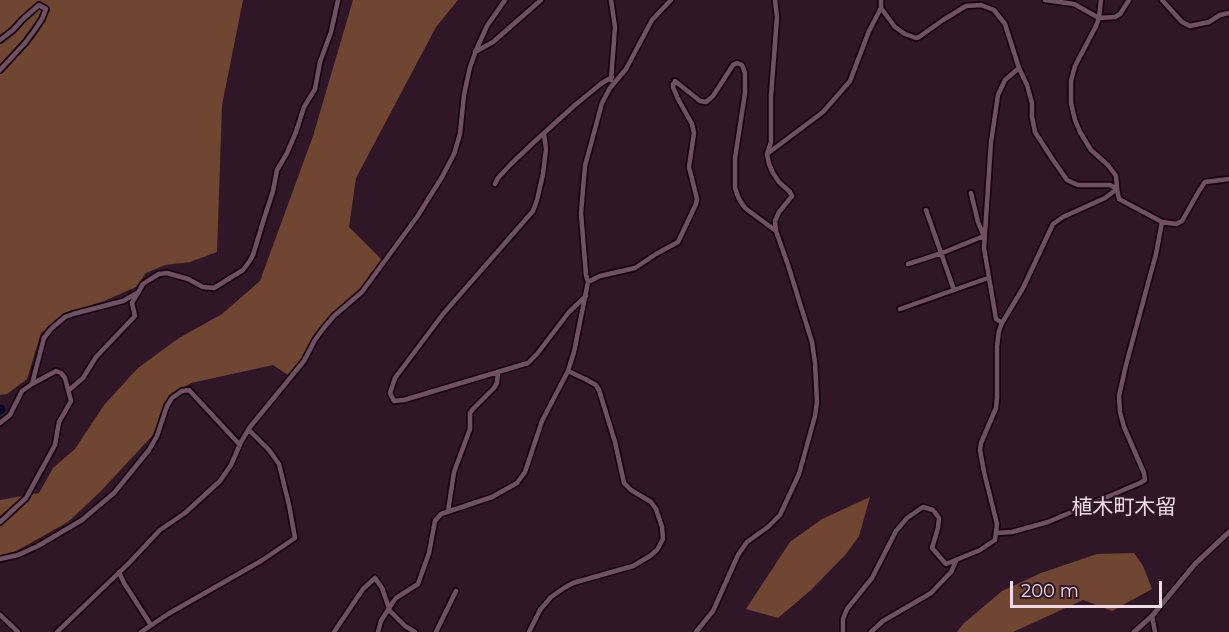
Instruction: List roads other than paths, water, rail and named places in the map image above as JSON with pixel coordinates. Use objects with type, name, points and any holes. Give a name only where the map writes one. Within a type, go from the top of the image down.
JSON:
[{"type":"street","points":[[69,390],[83,378],[96,357],[135,316],[132,303],[143,284],[149,279],[167,273],[188,279],[203,287],[214,288],[243,270],[249,262],[273,190],[277,170],[296,132],[304,107],[315,89],[320,62],[331,32],[338,0]]},
{"type":"street","points":[[57,632],[160,530],[185,513],[220,480],[231,465],[249,430],[304,361],[323,329],[334,316],[362,292],[417,217],[454,154],[459,141],[464,95],[470,67],[487,26],[505,0]]},
{"type":"street","points":[[475,52],[493,42],[541,0]]},
{"type":"street","points":[[610,88],[615,27],[611,0]]},
{"type":"street","points":[[378,632],[381,621],[396,598],[418,584],[429,553],[435,521],[441,514],[492,497],[517,483],[525,472],[542,421],[568,371],[586,296],[588,282],[581,213],[585,166],[602,103],[610,88],[626,69],[652,20],[671,0]]},
{"type":"street","points":[[696,632],[713,611],[738,555],[747,542],[780,516],[799,474],[817,402],[812,342],[776,231],[775,221],[779,212],[792,196],[779,182],[768,164],[777,17],[775,0]]},
{"type":"street","points":[[1045,0],[1074,4],[1099,18],[1115,17],[1120,14],[1129,0]]},
{"type":"street","points":[[1101,0],[1096,26],[1075,66],[1071,81],[1071,103],[1080,132],[1091,150],[1108,165],[1116,176],[1119,199],[1162,222],[1176,225],[1182,220],[1205,182],[1229,179]]},
{"type":"street","points":[[1162,0],[1182,22],[1190,26],[1209,22],[1220,15],[1229,13]]},
{"type":"street","points":[[767,154],[823,112],[850,81],[869,31],[884,1]]},
{"type":"street","points":[[881,8],[895,27],[917,38],[966,6],[983,2],[994,10],[1005,24],[1027,85],[1032,103],[1035,132],[1067,180],[1078,185],[1110,185],[1117,189]]},
{"type":"street","points":[[0,40],[39,5],[46,9],[42,19],[25,43],[0,70]]},
{"type":"street","points":[[588,282],[600,276],[635,268],[678,242],[697,199],[689,167],[694,134],[692,124],[678,99],[673,84],[675,81],[700,101],[706,102],[722,85],[733,65],[737,63],[742,65],[745,73],[745,93],[735,158],[735,188],[745,208],[776,231]]},
{"type":"street","points":[[1002,323],[996,319],[988,278],[984,236],[996,103],[1003,83],[1019,68]]},
{"type":"street","points":[[495,184],[511,164],[575,105],[612,77]]},
{"type":"street","points":[[544,134],[546,149],[543,174],[533,211],[443,314],[395,378],[390,393],[394,401],[528,363],[569,312],[586,296]]},
{"type":"street","points":[[843,632],[843,618],[847,609],[872,578],[896,531],[923,507],[933,510],[939,518],[932,548],[946,564],[980,550],[995,540],[997,524],[980,450],[996,408],[999,331],[1035,264],[1053,224],[1105,198],[1117,189]]},
{"type":"street","points":[[970,193],[984,236]]},
{"type":"street","points":[[926,210],[954,290]]},
{"type":"street","points":[[996,533],[1012,532],[1048,522],[1145,480],[1124,427],[1119,396],[1156,254],[1162,222]]},
{"type":"street","points":[[908,264],[984,236]]},
{"type":"street","points":[[900,309],[988,278]]},
{"type":"street","points":[[32,384],[44,338],[51,329],[65,317],[123,301],[139,291]]},
{"type":"street","points":[[0,423],[10,415],[22,392],[32,384],[56,370],[64,378],[71,401],[59,422],[56,445],[26,498],[0,522]]},
{"type":"street","points":[[529,632],[540,610],[551,597],[573,584],[633,566],[657,550],[663,539],[656,509],[651,502],[624,483],[615,442],[599,390],[596,385],[568,371]]},
{"type":"street","points":[[448,511],[454,472],[470,429],[470,413],[494,388],[498,372]]},
{"type":"street","points":[[0,559],[18,555],[38,546],[82,520],[114,493],[149,450],[157,436],[167,406],[172,398],[182,391],[189,390],[240,445]]},
{"type":"street","points":[[141,632],[261,561],[295,538],[290,505],[279,464],[249,430]]},
{"type":"street","points":[[1134,632],[1152,616],[1195,564],[1229,532]]},
{"type":"street","points":[[871,632],[883,621],[931,593],[951,572],[956,561]]},
{"type":"street","points":[[119,572],[151,625]]},
{"type":"street","points":[[334,632],[363,589],[375,578],[382,588],[389,608],[405,626],[415,632]]},
{"type":"street","points":[[436,632],[456,591]]},
{"type":"street","points":[[0,615],[18,632]]},
{"type":"street","points":[[1152,616],[1155,632]]},
{"type":"district","name":"植木町木留","points":[[1124,508]]}]
